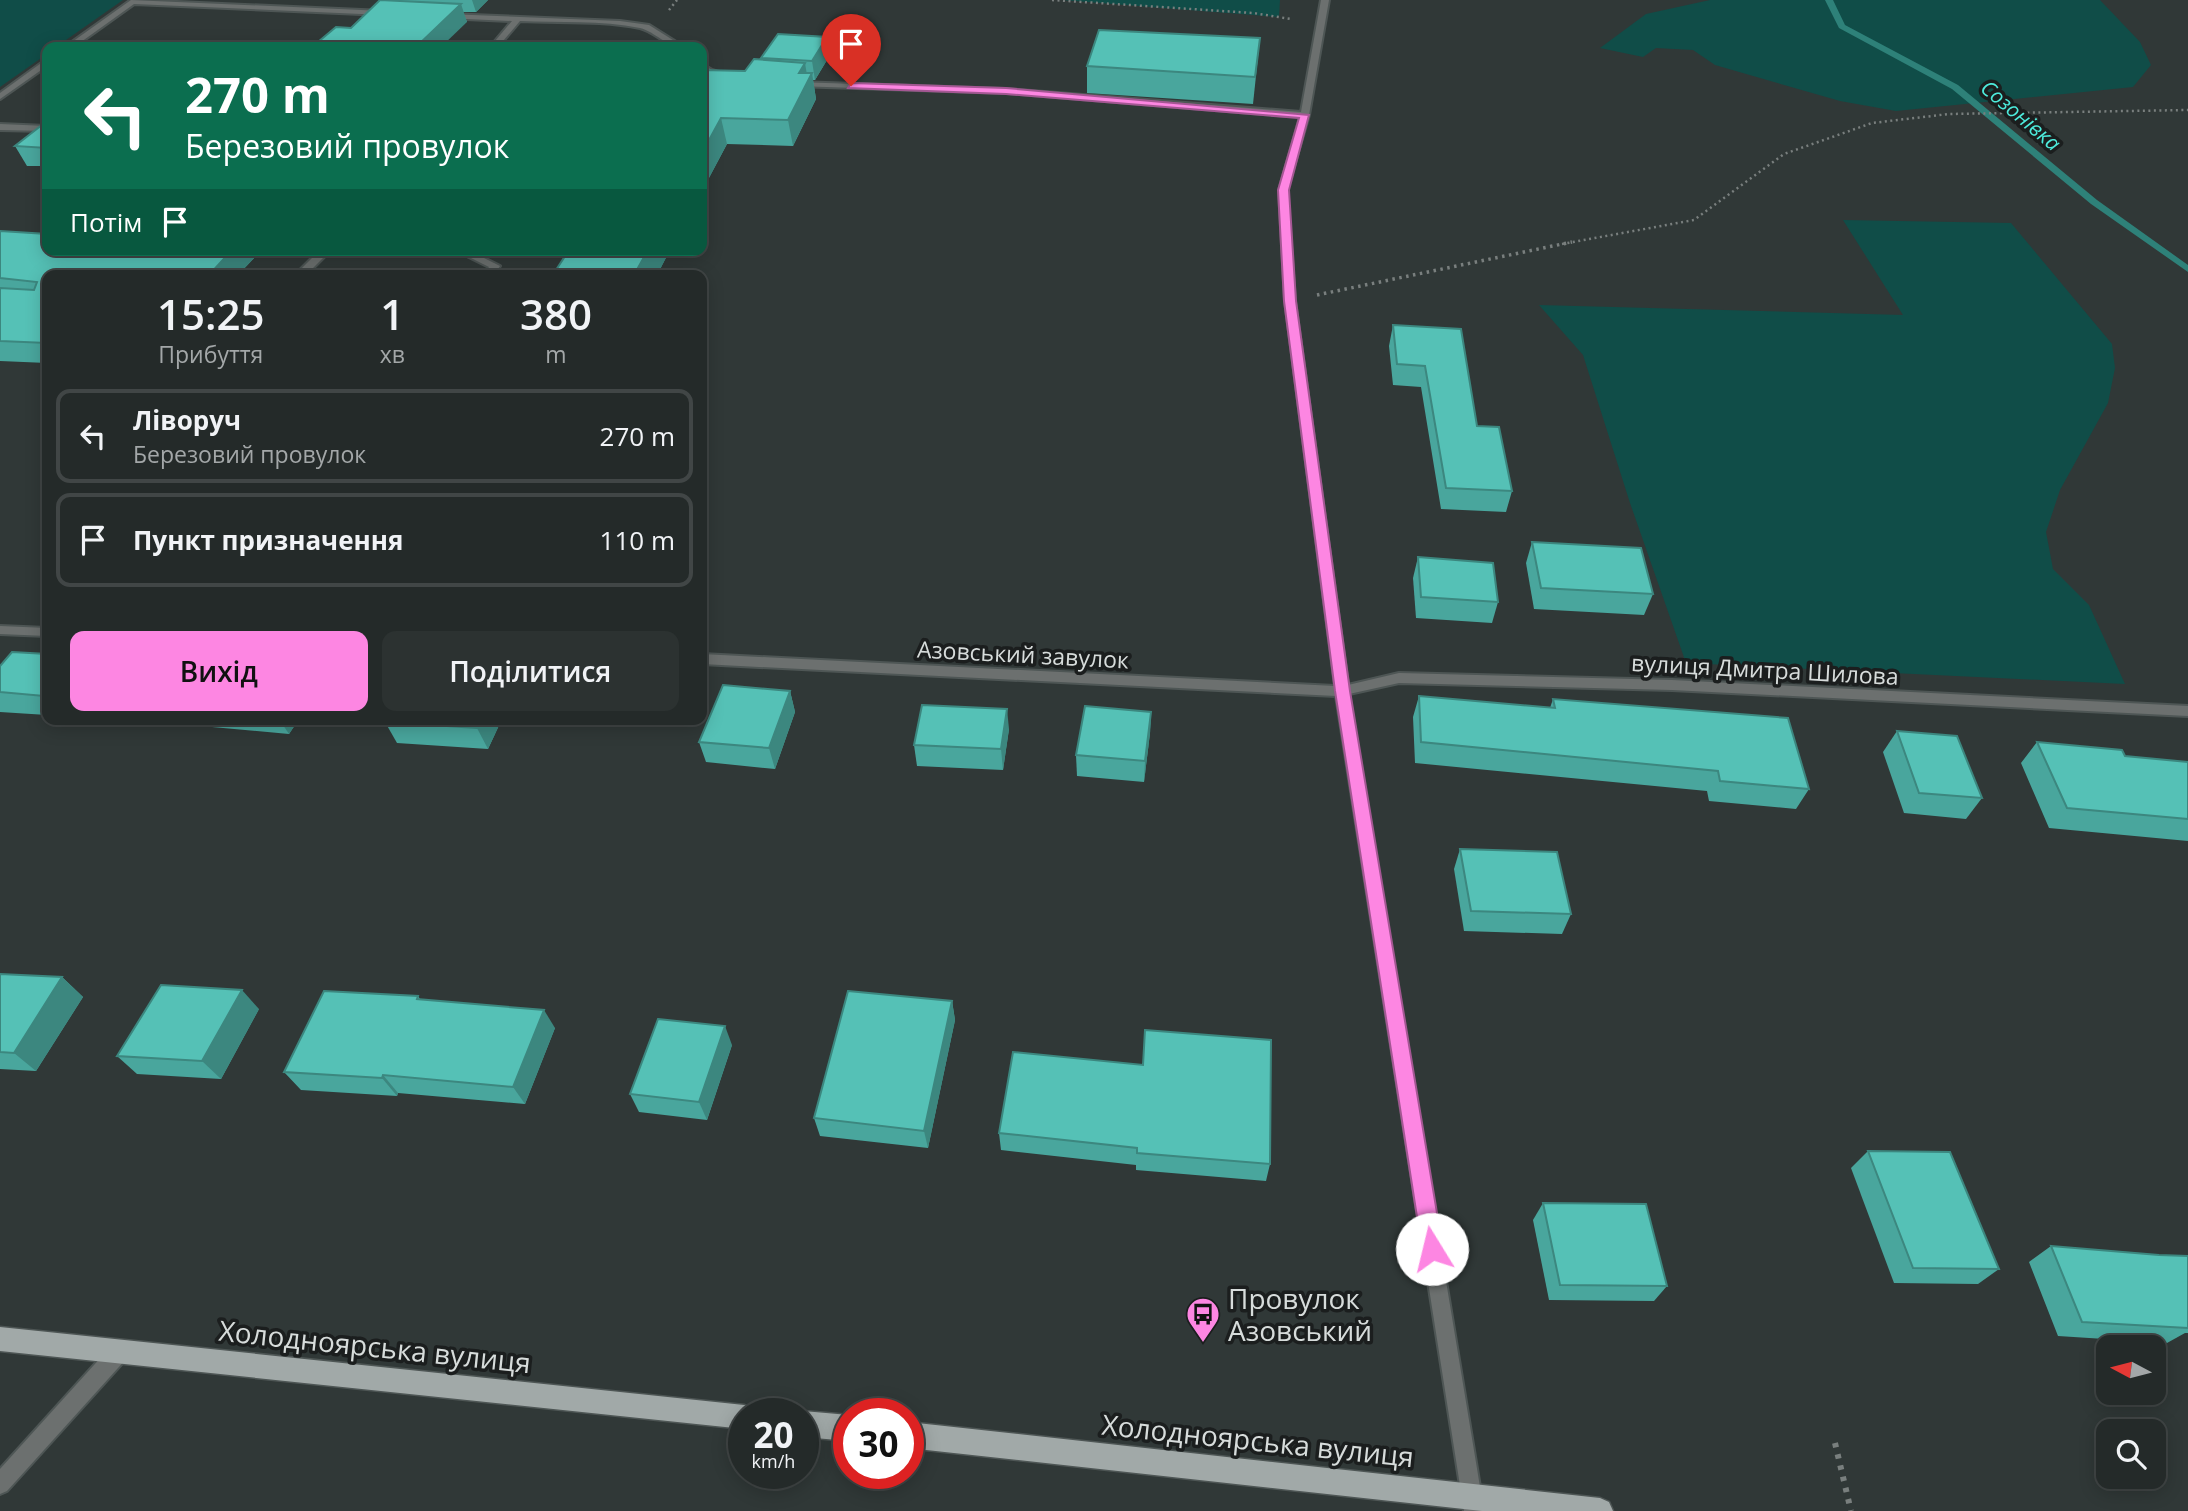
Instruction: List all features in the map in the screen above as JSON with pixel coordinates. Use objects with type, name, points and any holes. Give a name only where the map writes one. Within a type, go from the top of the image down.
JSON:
[{"type":"main road","name":"Холодноярська вулиця","points":[[0,1339],[728,1415]]},
{"type":"main road","name":"Холодноярська вулиця","points":[[924,1437],[1473,1503],[1600,1511]]},
{"type":"street","points":[[1325,0],[1305,115],[1283,190],[1290,301],[1342,691],[1473,1503]]},
{"type":"street","points":[[76,42],[132,2],[393,13]]},
{"type":"street","points":[[435,15],[646,27],[672,42]]},
{"type":"street","points":[[498,42],[519,19]]},
{"type":"street","points":[[0,97],[42,67]]},
{"type":"street","points":[[707,70],[735,76]]},
{"type":"street","points":[[788,84],[1006,91],[1305,115]]},
{"type":"street","points":[[0,127],[42,130]]},
{"type":"street","points":[[305,270],[320,256]]},
{"type":"street","points":[[473,256],[495,266],[492,270]]},
{"type":"street","points":[[0,630],[42,632]]},
{"type":"street","name":"Азовський завулок","points":[[707,659],[1342,691]]},
{"type":"street","name":"вулиця Дмитра Шилова","points":[[1342,691],[1399,678],[1672,685],[2188,711]]},
{"type":"street","points":[[0,1484],[120,1351]]},
{"type":"path","points":[[1052,0],[1291,18],[1293,55],[1310,76]]},
{"type":"path","points":[[1290,301],[1551,246],[1694,220],[1783,153],[1872,123],[1949,114],[2188,110]]},
{"type":"path","points":[[1835,1443],[1851,1511]]},
{"type":"shaded area","points":[[0,0],[123,0],[63,42],[42,42],[42,58],[0,87]]},
{"type":"shaded area","points":[[1062,0],[1280,0],[1279,17]]},
{"type":"shaded area","points":[[1710,0],[2100,0],[2140,42],[2151,65],[2133,87],[1896,111],[1840,101],[1715,65],[1693,50],[1656,48],[1643,57],[1600,48],[1646,14]]},
{"type":"shaded area","points":[[1843,220],[2011,223],[2112,344],[2115,368],[2108,403],[2060,490],[2046,532],[2053,569],[2089,605],[2125,684],[1686,663],[1630,503],[1583,355],[1539,305],[1903,315]]},
{"type":"building","points":[[380,0],[461,4],[421,42],[318,42],[336,27],[351,28]]},
{"type":"building","points":[[1099,30],[1260,38],[1255,77],[1087,66]]},
{"type":"building","points":[[778,34],[827,37],[812,61],[761,58]]},
{"type":"building","points":[[754,59],[805,63],[799,73],[812,73],[788,120],[721,118],[707,144],[707,70],[745,71]]},
{"type":"building","points":[[42,125],[42,148],[15,146]]},
{"type":"building","points":[[0,231],[42,234],[42,256],[226,256],[214,270],[42,270],[42,343],[0,341],[0,288],[34,290],[37,282],[0,278]]},
{"type":"building","points":[[565,256],[645,256],[637,270],[556,270]]},
{"type":"building","points":[[1393,325],[1461,329],[1477,426],[1499,427],[1512,491],[1446,488],[1425,366],[1397,364]]},
{"type":"building","points":[[1532,542],[1641,548],[1653,594],[1541,588]]},
{"type":"building","points":[[1418,557],[1493,563],[1498,602],[1421,597]]},
{"type":"building","points":[[12,652],[42,654],[42,696],[0,692],[0,666]]},
{"type":"building","points":[[723,685],[790,691],[769,748],[699,742]]},
{"type":"building","points":[[1419,696],[1555,708],[1553,699],[1788,718],[1809,789],[1720,781],[1718,771],[1421,742]]},
{"type":"building","points":[[922,705],[1007,709],[1001,749],[914,745]]},
{"type":"building","points":[[1085,706],[1151,712],[1145,761],[1076,755]]},
{"type":"building","points":[[431,725],[478,725],[477,728]]},
{"type":"building","points":[[1897,731],[1957,736],[1982,798],[1919,793]]},
{"type":"building","points":[[2037,742],[2122,750],[2125,756],[2188,762],[2188,819],[2067,808]]},
{"type":"building","points":[[1460,849],[1557,852],[1571,914],[1471,911]]},
{"type":"building","points":[[0,974],[62,977],[14,1053],[0,1052]]},
{"type":"building","points":[[161,985],[242,990],[202,1061],[117,1056]]},
{"type":"building","points":[[324,991],[418,996],[417,999],[544,1010],[513,1087],[383,1075],[382,1078],[284,1072]]},
{"type":"building","points":[[848,991],[952,1001],[924,1131],[814,1118]]},
{"type":"building","points":[[658,1019],[725,1026],[699,1102],[630,1094]]},
{"type":"building","points":[[1145,1030],[1271,1040],[1270,1164],[1137,1153],[1137,1148],[999,1133],[1013,1052],[1143,1065]]},
{"type":"building","points":[[1868,1151],[1950,1152],[1999,1269],[1913,1268]]},
{"type":"building","points":[[1543,1203],[1646,1204],[1667,1286],[1560,1285]]},
{"type":"building","points":[[2051,1246],[2188,1256],[2188,1328],[2082,1322]]},
{"type":"waterway","name":"Созонівка","points":[[1829,0],[1842,26],[1955,87],[2094,202],[2188,269]]},
{"type":"place","name":"Провулок Азовський","points":[[1203,1344]]},
{"type":"route","points":[[851,86],[1006,91],[1305,115],[1283,190],[1290,301],[1342,691],[1432,1249]]}]
